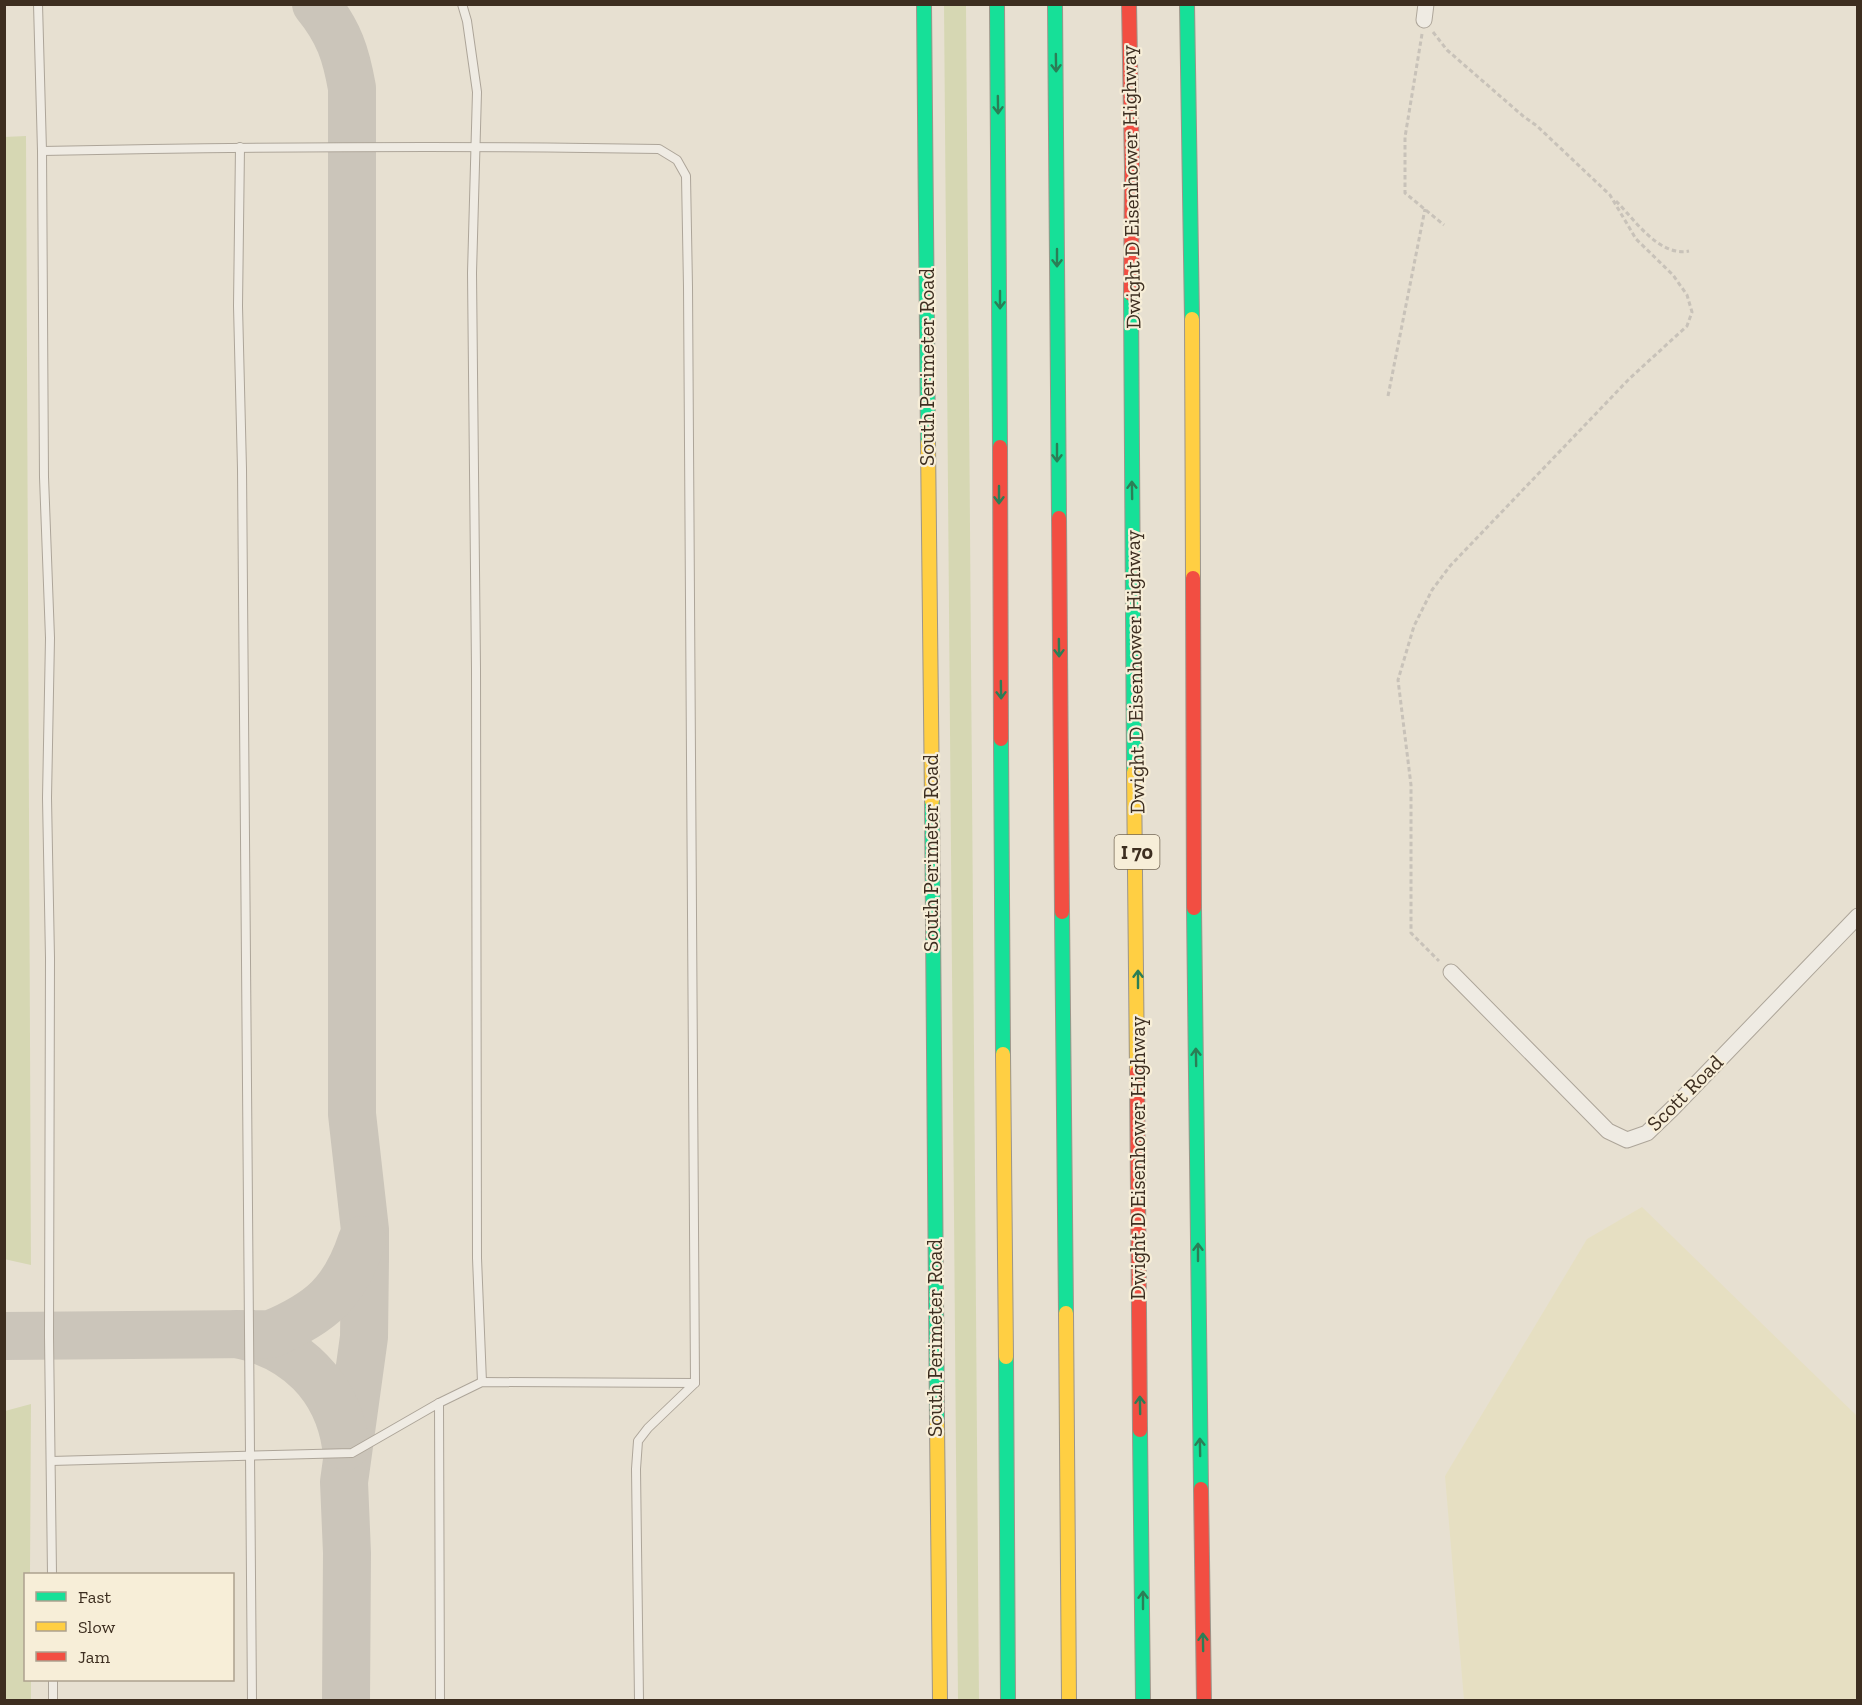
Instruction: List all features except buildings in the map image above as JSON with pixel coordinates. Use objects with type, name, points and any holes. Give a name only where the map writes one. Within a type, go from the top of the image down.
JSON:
[{"type":"main road","name":"South Perimeter Road","points":[[924,4],[940,1701]]},
{"type":"main road","points":[[997,4],[1008,1701]]},
{"type":"main road","points":[[1055,4],[1069,1701]]},
{"type":"main road","name":"Dwight D Eisenhower Highway","points":[[1129,4],[1143,1701]]},
{"type":"main road","points":[[1187,4],[1193,360],[1194,892],[1204,1701]]},
{"type":"street","points":[[1424,20],[1426,4]]},
{"type":"street","name":"Scott Road","points":[[1451,972],[1608,1131],[1627,1140],[1647,1133],[1673,1108],[1857,916]]},
{"type":"lane","points":[[38,4],[42,151],[44,477],[50,638],[47,798],[50,970],[49,1337],[52,1573]]},
{"type":"lane","points":[[462,4],[467,21],[477,92],[472,284],[476,668],[477,1258],[482,1382]]},
{"type":"lane","points":[[42,151],[476,146],[660,149],[677,160],[686,176],[695,1383],[648,1428],[638,1441],[636,1469],[639,1701]]},
{"type":"lane","points":[[240,147],[238,306],[243,469],[252,1701]]},
{"type":"lane","points":[[51,1461],[352,1453],[439,1403],[482,1382],[695,1383]]},
{"type":"lane","points":[[439,1403],[440,1701]]},
{"type":"lane","points":[[53,1681],[53,1701]]},
{"type":"path","points":[[1424,20],[1447,50],[1523,116],[1538,126],[1659,245],[1680,253],[1689,251]]},
{"type":"path","points":[[1424,20],[1405,137],[1405,193],[1444,225]]},
{"type":"path","points":[[1451,972],[1411,933],[1411,785],[1398,680],[1414,626],[1432,590],[1450,566],[1629,380],[1687,326],[1692,312],[1687,295],[1673,274],[1636,238],[1610,195]]},
{"type":"path","points":[[1388,396],[1425,209]]},
{"type":"shaded area","points":[[1642,1207],[1857,1416],[1857,1700],[1464,1700],[1445,1476],[1587,1239]]},
{"type":"green space","points":[[944,5],[966,5],[979,1700],[958,1700]]},
{"type":"green space","points":[[26,136],[31,1265],[4,1259],[4,137]]},
{"type":"green space","points":[[31,1404],[30,1573],[24,1573],[24,1681],[31,1681],[31,1700],[5,1700],[5,1411]]},
{"type":"taxiway","points":[[316,4],[340,44],[352,88],[352,1114],[365,1230],[365,1259],[364,1337],[344,1482],[347,1553],[346,1700]]},
{"type":"taxiway","points":[[4,1336],[271,1334],[304,1318],[329,1299],[348,1274],[362,1240]]},
{"type":"taxiway","points":[[237,1334],[278,1348],[310,1372],[323,1387],[333,1405],[341,1424],[346,1446]]},
{"type":"traffic: fast","points":[[924,4],[928,443]]},
{"type":"traffic: fast","points":[[997,4],[1000,447]]},
{"type":"traffic: fast","points":[[1055,4],[1059,518]]},
{"type":"traffic: fast","points":[[1187,4],[1192,319]]},
{"type":"traffic: fast","points":[[1131,294],[1134,772]]},
{"type":"traffic: fast","points":[[1001,739],[1003,1054]]},
{"type":"traffic: fast","points":[[932,801],[937,1422]]},
{"type":"traffic: fast","points":[[1194,908],[1201,1489]]},
{"type":"traffic: fast","points":[[1062,912],[1066,1313]]},
{"type":"traffic: fast","points":[[1006,1357],[1008,1700]]},
{"type":"traffic: fast","points":[[1140,1430],[1143,1700]]},
{"type":"traffic: slow","points":[[1192,319],[1193,578]]},
{"type":"traffic: slow","points":[[928,443],[932,801]]},
{"type":"traffic: slow","points":[[1134,772],[1137,1072]]},
{"type":"traffic: slow","points":[[1003,1054],[1006,1357]]},
{"type":"traffic: slow","points":[[1066,1313],[1069,1700]]},
{"type":"traffic: slow","points":[[937,1422],[940,1700]]},
{"type":"traffic: jam","points":[[1129,4],[1132,169],[1131,294]]},
{"type":"traffic: jam","points":[[1000,447],[1001,739]]},
{"type":"traffic: jam","points":[[1059,518],[1062,912]]},
{"type":"traffic: jam","points":[[1193,578],[1194,908]]},
{"type":"traffic: jam","points":[[1137,1072],[1140,1430]]},
{"type":"traffic: jam","points":[[1201,1489],[1204,1700]]}]
